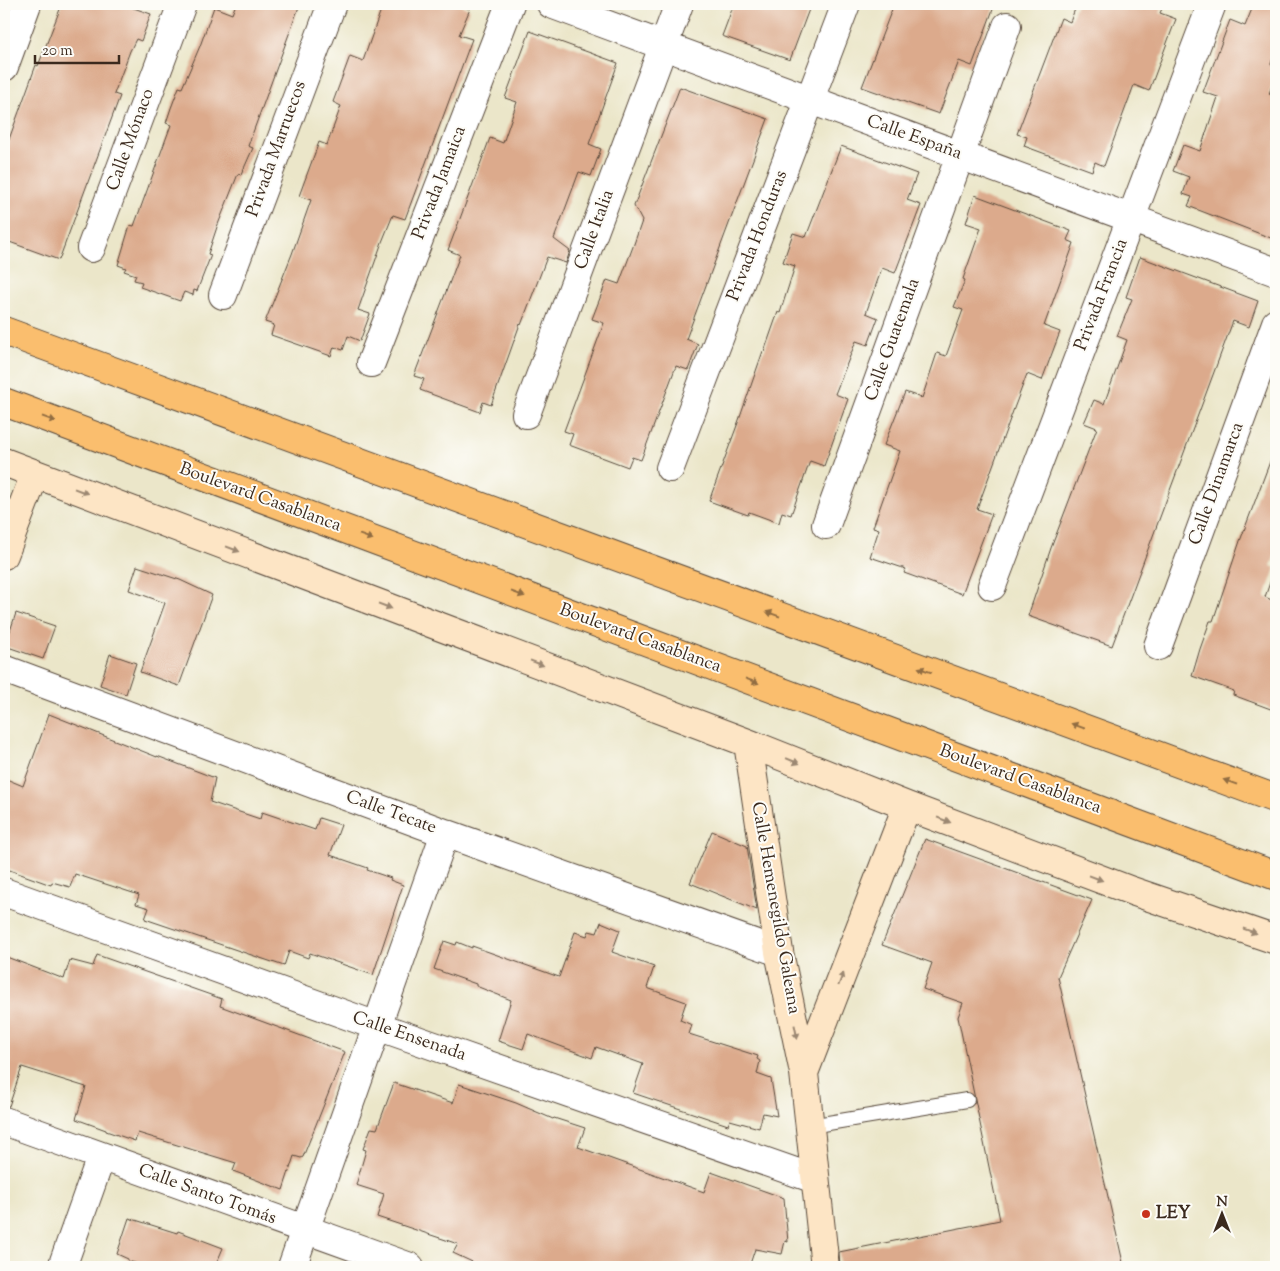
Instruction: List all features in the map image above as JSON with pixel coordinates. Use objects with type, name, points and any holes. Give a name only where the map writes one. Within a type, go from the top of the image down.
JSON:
[{"type":"main road","points":[[4,331],[1276,799]]},
{"type":"main road","name":"Boulevard Casablanca","points":[[4,402],[1276,876]]},
{"type":"street","points":[[4,67],[27,4]]},
{"type":"street","name":"Calle Mónaco","points":[[91,248],[182,4]]},
{"type":"street","name":"Privada Marruecos","points":[[223,295],[332,4]]},
{"type":"street","name":"Privada Jamaica","points":[[371,363],[510,4]]},
{"type":"street","name":"Calle España","points":[[551,4],[1276,272]]},
{"type":"street","points":[[663,45],[678,4]]},
{"type":"street","name":"Privada Honduras","points":[[670,468],[846,4]]},
{"type":"street","name":"Privada Francia","points":[[992,586],[1212,4]]},
{"type":"street","name":"Calle Guatemala","points":[[826,525],[1007,26]]},
{"type":"street","name":"Calle Italia","points":[[526,414],[663,45]]},
{"type":"street","name":"Calle Dinamarca","points":[[1158,646],[1276,323]]},
{"type":"street","points":[[4,462],[748,743],[907,806],[1132,891],[1276,940]]},
{"type":"street","points":[[4,555],[35,474]]},
{"type":"street","name":"Calle Tecate","points":[[4,669],[445,833],[779,952]]},
{"type":"street","name":"Calle Hemenegildo Galeana","points":[[748,743],[779,952],[804,1073],[825,1267]]},
{"type":"street","name":"Calle Hemenegildo Galeana","points":[[804,1073],[907,806]]},
{"type":"street","points":[[292,1267],[445,833]]},
{"type":"street","name":"Calle Ensenada","points":[[4,892],[377,1026],[815,1179]]},
{"type":"street","name":"Calle Santo Tomás","points":[[4,1121],[305,1231],[410,1267]]},
{"type":"street","points":[[62,1267],[101,1157]]},
{"type":"lane","points":[[810,1126],[967,1100]]},
{"type":"building","points":[[62,4],[122,4],[151,14],[141,41],[136,39],[130,51],[114,94],[120,96],[59,260],[4,240],[4,153],[36,65],[38,66]]},
{"type":"building","points":[[236,4],[300,4],[248,146],[253,148],[241,175],[238,174],[217,227],[208,254],[211,255],[197,291],[194,290],[193,295],[184,292],[180,301],[140,287],[142,282],[134,280],[136,275],[124,271],[126,268],[118,265],[130,225],[134,226],[171,125],[166,123],[171,108],[179,87],[182,88],[200,46],[214,7],[232,14]]},
{"type":"building","points":[[383,4],[456,4],[470,9],[459,35],[472,39],[405,219],[393,215],[382,242],[358,310],[370,314],[360,341],[348,336],[343,350],[334,347],[331,356],[271,335],[274,325],[265,322],[311,200],[299,196],[319,142],[327,145],[341,106],[333,102],[350,56],[363,61]]},
{"type":"building","points":[[734,4],[811,4],[790,60],[722,36]]},
{"type":"building","points":[[894,4],[995,4],[972,66],[959,61],[939,114],[862,87]]},
{"type":"building","points":[[1077,4],[1164,4],[1160,13],[1176,19],[1149,91],[1134,85],[1104,166],[1095,162],[1092,171],[1024,146],[1027,137],[1017,134],[1061,18],[1070,22]]},
{"type":"building","points":[[1254,4],[1276,4],[1276,48],[1271,64],[1276,66],[1276,73],[1269,94],[1276,97],[1276,197],[1271,210],[1276,212],[1276,240],[1188,206],[1192,197],[1183,194],[1189,177],[1173,171],[1183,145],[1200,151],[1218,97],[1203,92],[1230,20],[1245,26]]},
{"type":"building","points":[[530,31],[618,63],[589,144],[601,149],[591,176],[579,172],[554,239],[570,251],[566,263],[547,257],[520,324],[491,405],[483,402],[480,412],[420,390],[424,379],[414,376],[460,255],[448,250],[490,138],[503,143],[517,102],[505,98]]},
{"type":"building","points":[[680,87],[768,119],[686,339],[698,344],[688,370],[676,366],[641,460],[632,457],[628,467],[569,445],[573,434],[564,431],[604,323],[592,319],[607,280],[619,284],[642,221],[634,206]]},
{"type":"building","points":[[841,146],[917,174],[907,200],[921,205],[895,273],[882,268],[866,313],[878,318],[868,345],[856,341],[835,394],[848,399],[824,466],[810,461],[791,515],[782,512],[779,523],[749,512],[748,515],[709,501],[763,351],[778,312],[780,313],[795,266],[783,262],[793,233],[806,237]]},
{"type":"building","points":[[975,195],[1071,231],[1067,240],[1074,243],[1044,326],[1060,332],[1042,380],[1027,374],[1013,411],[977,509],[992,514],[962,594],[904,573],[906,569],[870,557],[879,529],[873,527],[900,451],[884,445],[905,392],[922,398],[937,353],[946,356],[963,310],[954,307],[965,280],[963,279],[981,228],[966,223]]},
{"type":"building","points":[[1140,257],[1258,301],[1249,327],[1233,321],[1112,646],[1028,616],[1051,548],[1097,428],[1084,423],[1094,400],[1104,404],[1127,340],[1117,336],[1132,299],[1126,297]]},
{"type":"building","points":[[1274,451],[1276,451],[1276,551],[1271,566],[1275,568],[1265,597],[1276,602],[1276,711],[1233,695],[1234,691],[1192,676],[1210,621],[1213,621],[1240,541]]},
{"type":"building","points":[[137,566],[180,580],[212,595],[179,686],[140,672],[165,603],[129,590]]},
{"type":"building","points":[[16,613],[55,626],[43,659],[5,646]]},
{"type":"building","points":[[110,654],[136,663],[126,694],[100,685]]},
{"type":"building","points":[[49,714],[215,778],[210,802],[260,819],[262,812],[315,830],[319,818],[341,825],[330,855],[368,868],[367,870],[391,878],[390,880],[403,885],[373,975],[310,953],[308,958],[289,951],[284,966],[145,919],[149,908],[136,904],[139,895],[75,874],[70,887],[52,882],[51,885],[4,868],[4,778],[23,786]]},
{"type":"building","points":[[712,831],[747,846],[757,910],[690,883]]},
{"type":"building","points":[[925,839],[1092,900],[1058,977],[1124,1267],[840,1267],[839,1252],[1000,1220],[958,1017],[963,1003],[923,989],[932,963],[882,945]]},
{"type":"building","points":[[601,922],[620,930],[612,952],[654,967],[647,988],[686,1002],[680,1020],[692,1025],[689,1034],[758,1056],[757,1059],[760,1061],[757,1074],[771,1079],[777,1116],[763,1113],[759,1128],[730,1120],[728,1125],[633,1093],[643,1064],[596,1047],[592,1058],[528,1034],[523,1049],[498,1041],[511,1000],[476,986],[476,984],[434,969],[444,941],[456,945],[457,942],[472,948],[472,946],[559,977],[575,932],[587,936],[589,931],[597,933]]},
{"type":"building","points":[[97,955],[222,999],[220,1006],[345,1052],[303,1157],[294,1156],[283,1190],[233,1171],[236,1163],[138,1133],[135,1141],[76,1119],[86,1087],[22,1067],[9,1106],[4,1106],[4,956],[64,979],[70,960],[93,966]]},
{"type":"building","points":[[394,1083],[453,1103],[459,1084],[516,1103],[553,1119],[585,1128],[578,1147],[704,1192],[711,1172],[784,1198],[788,1242],[785,1241],[782,1254],[755,1249],[749,1267],[483,1267],[453,1253],[458,1244],[377,1217],[384,1194],[356,1185],[366,1150],[363,1149],[371,1128],[377,1129]]},
{"type":"building","points":[[129,1218],[177,1233],[178,1231],[223,1248],[215,1267],[148,1267],[128,1261],[128,1259],[117,1254]]},
{"type":"place","name":"LEY","points":[[1146,1214]]}]
